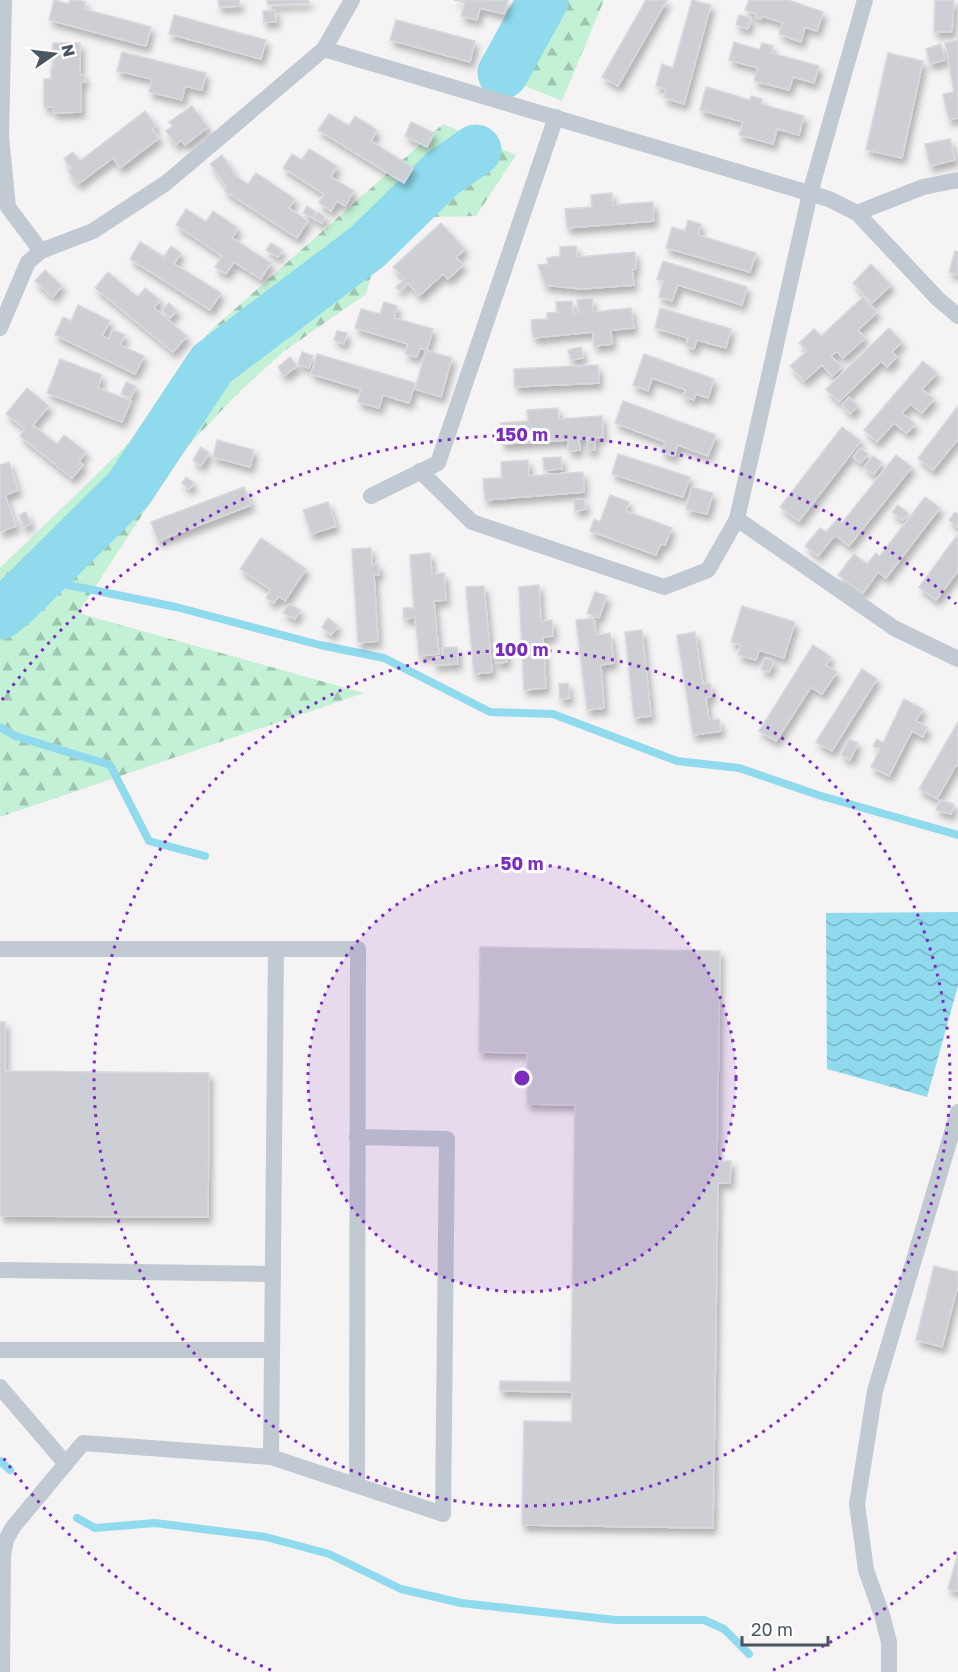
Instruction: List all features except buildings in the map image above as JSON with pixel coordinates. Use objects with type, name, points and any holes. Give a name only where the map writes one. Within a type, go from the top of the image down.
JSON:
[{"type":"lane","points":[[4,0],[2,137],[8,207],[41,251]]},
{"type":"lane","points":[[0,328],[28,262],[41,251],[93,231],[166,183],[324,49],[352,0]]},
{"type":"lane","points":[[420,471],[472,522],[664,587],[708,570],[737,519],[810,193],[865,0]]},
{"type":"lane","points":[[324,49],[830,199],[857,213],[938,299],[958,315]]},
{"type":"lane","points":[[371,496],[438,463],[556,117]]},
{"type":"lane","points":[[857,213],[923,187],[958,180]]},
{"type":"lane","points":[[737,519],[894,628],[958,659]]},
{"type":"lane","points":[[0,949],[358,949],[357,1484]]},
{"type":"lane","points":[[271,1457],[276,949]]},
{"type":"lane","points":[[889,1672],[889,1642],[866,1570],[857,1504],[875,1391],[958,1112]]},
{"type":"lane","points":[[2,1672],[3,1555],[6,1540],[13,1527],[83,1443],[271,1457],[444,1514],[447,1139],[357,1137]]},
{"type":"lane","points":[[0,1270],[273,1274]]},
{"type":"lane","points":[[0,1350],[272,1350]]},
{"type":"lane","points":[[0,1387],[66,1464]]},
{"type":"green space","points":[[514,0],[604,0],[562,101],[481,68]]},
{"type":"green space","points":[[443,124],[516,155],[476,216],[430,217],[372,272],[366,294],[283,352],[238,393],[186,448],[78,613],[364,693],[0,817],[0,568],[132,440],[209,332]]},
{"type":"water","points":[[958,912],[958,986],[927,1097],[827,1069],[826,913]]},
{"type":"waterway","points":[[503,73],[543,0]]},
{"type":"waterway","points":[[0,614],[129,489],[212,364],[367,247],[443,173],[476,150]]},
{"type":"waterway","points":[[39,579],[176,607],[320,645],[384,658],[490,712],[553,714],[677,761],[739,768],[818,795],[958,835]]},
{"type":"waterway","points":[[0,727],[15,736],[110,765],[149,841],[205,856]]},
{"type":"waterway","points":[[0,1461],[10,1470]]},
{"type":"waterway","points":[[77,1518],[95,1528],[155,1523],[266,1537],[329,1554],[401,1589],[461,1603],[616,1620],[704,1620],[724,1629],[749,1654]]}]
